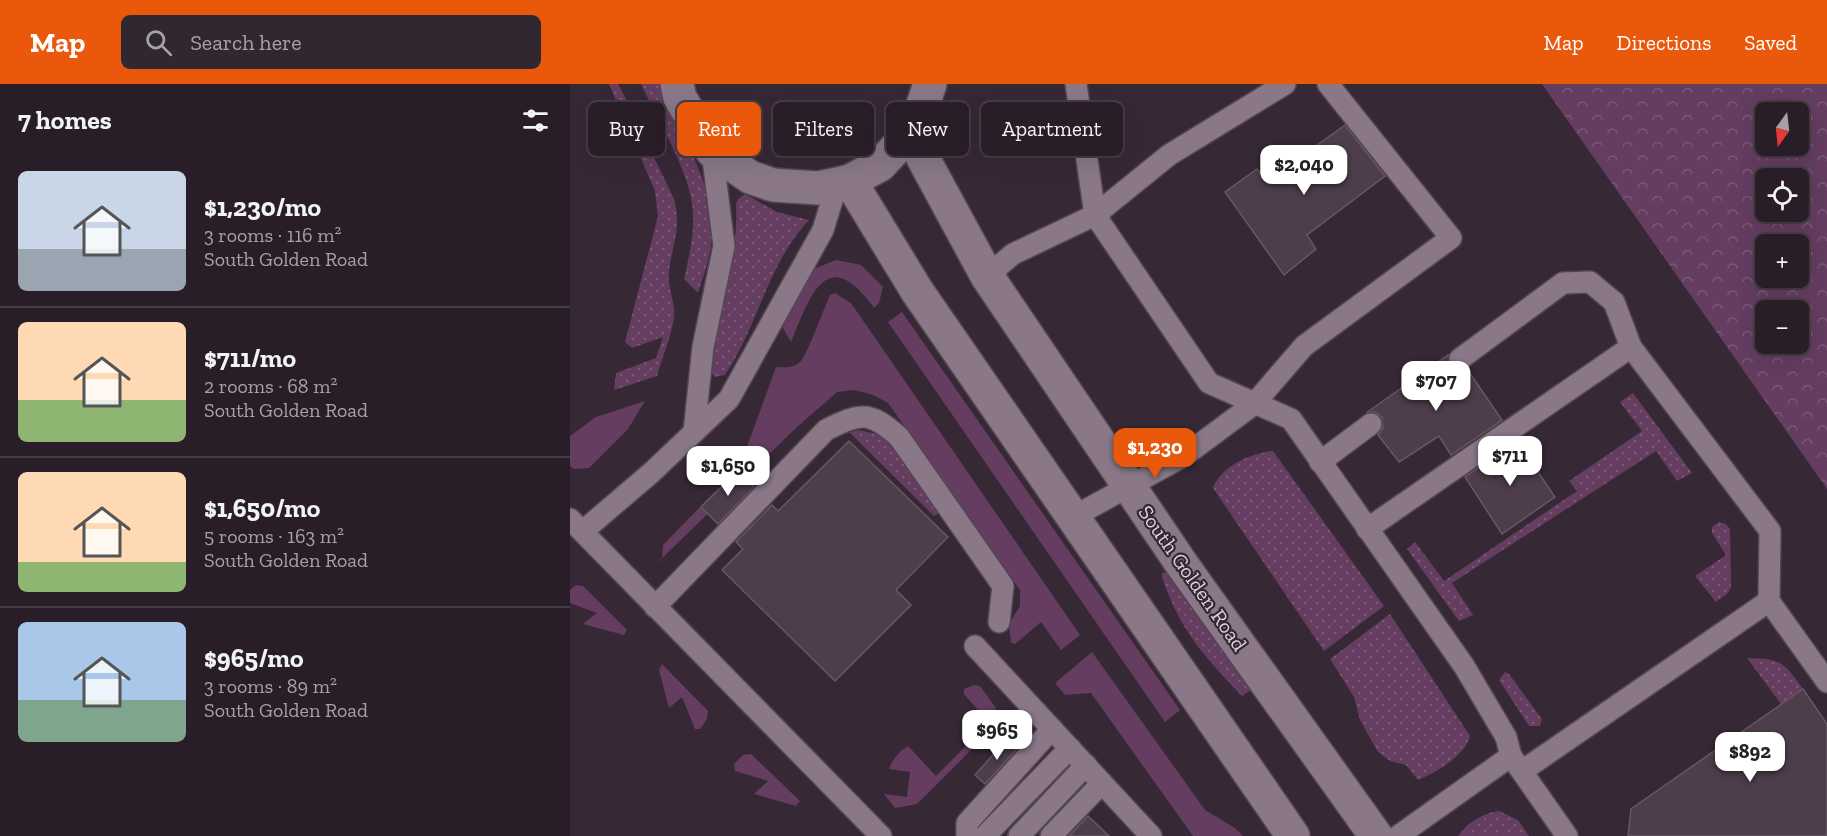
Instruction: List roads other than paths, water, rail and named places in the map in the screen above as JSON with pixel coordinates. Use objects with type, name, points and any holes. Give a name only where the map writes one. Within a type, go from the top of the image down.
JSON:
[{"type":"main road","points":[[677,84],[682,102]]},
{"type":"main road","points":[[924,102],[930,84]]},
{"type":"main road","points":[[719,156],[750,177],[773,185],[818,188],[843,183],[880,165],[889,156]]},
{"type":"main road","name":"South Golden Road","points":[[922,156],[987,276],[1183,566],[1376,836]]},
{"type":"main road","points":[[843,183],[1293,836]]},
{"type":"lane","points":[[1076,84],[1095,215],[1209,383],[1291,419],[1464,666],[1506,737],[1516,764],[1567,836]]},
{"type":"lane","points":[[987,276],[1012,254],[1095,215],[1169,155],[1285,84]]},
{"type":"lane","points":[[1073,517],[1184,456],[1254,404],[1304,346],[1451,238],[1328,84]]},
{"type":"lane","points":[[694,432],[703,347],[724,246],[713,156]]},
{"type":"lane","points":[[843,183],[823,230],[729,399],[651,473],[576,525],[881,836]]},
{"type":"lane","points":[[1460,359],[1563,283],[1590,282],[1614,302],[1631,347],[1770,531],[1769,602],[1827,682]]},
{"type":"lane","points":[[1367,529],[1631,347]]},
{"type":"lane","points":[[655,607],[826,430],[853,416],[880,419],[906,446],[1003,586],[999,622]]},
{"type":"lane","points":[[1320,462],[1371,424]]},
{"type":"lane","points":[[1398,836],[1516,764],[1769,602]]},
{"type":"lane","points":[[975,646],[1086,765],[1142,832]]},
{"type":"lane","points":[[967,836],[966,823],[1053,729]]},
{"type":"lane","points":[[985,836],[1070,748]]},
{"type":"lane","points":[[1019,836],[1086,765]]},
{"type":"lane","points":[[1051,836],[1102,783]]}]
